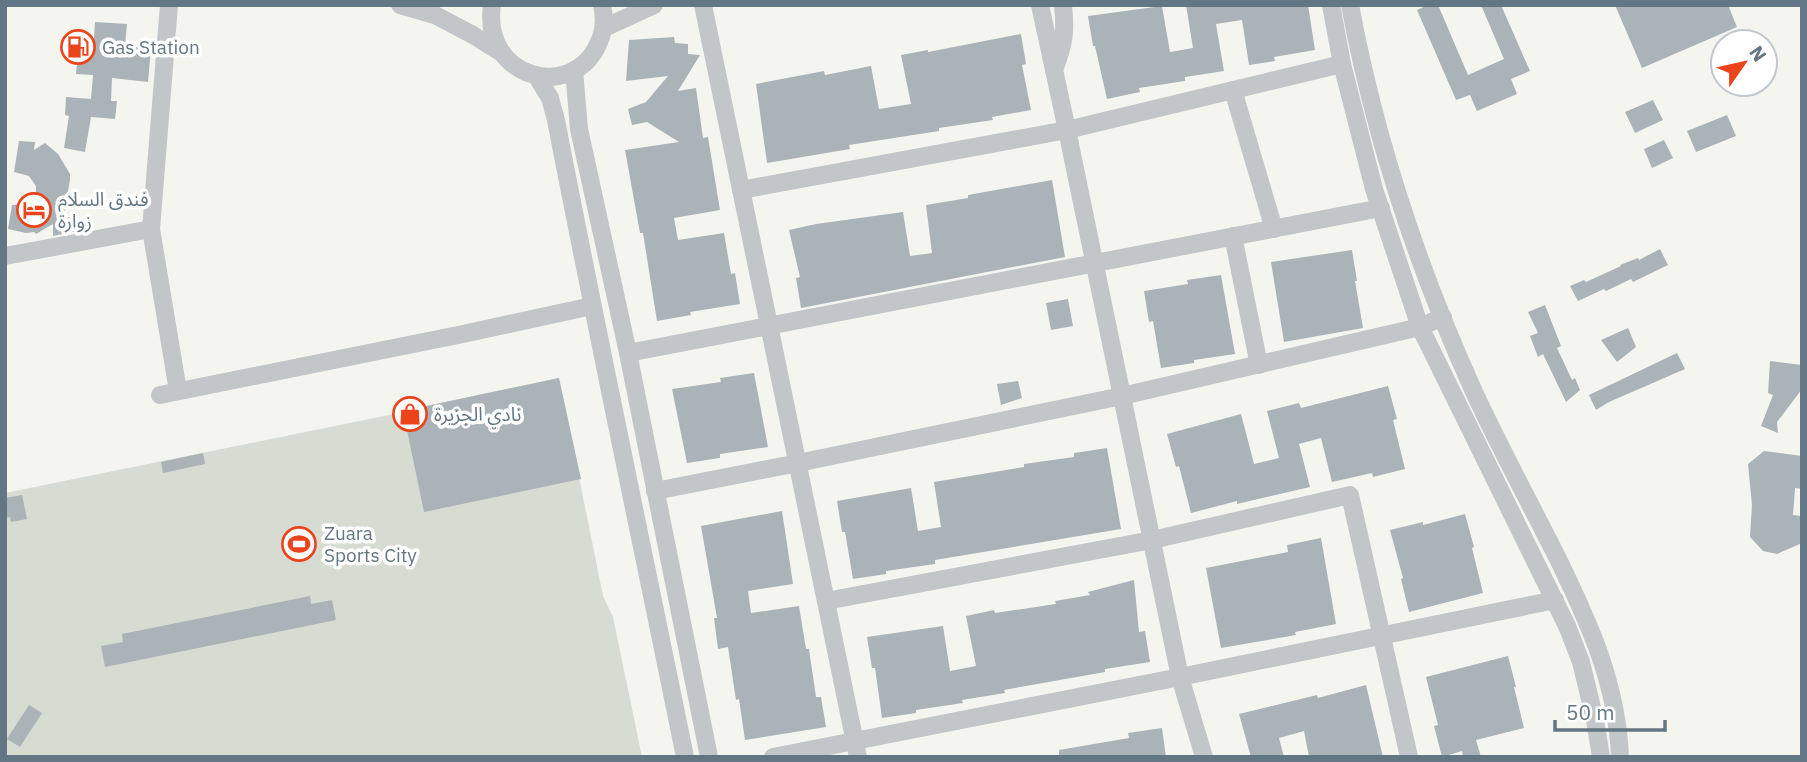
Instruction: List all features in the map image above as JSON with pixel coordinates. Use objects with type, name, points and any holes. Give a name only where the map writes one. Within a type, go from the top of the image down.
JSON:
[{"type":"street","points":[[169,5],[150,229],[178,391]]},
{"type":"street","points":[[400,5],[435,15],[473,35],[501,53],[516,67],[536,75],[555,76],[574,70],[597,48],[604,28],[602,5]]},
{"type":"street","points":[[492,5],[492,30],[501,53]]},
{"type":"street","points":[[604,28],[654,5]]},
{"type":"street","points":[[703,5],[856,749]]},
{"type":"street","points":[[1040,5],[1180,677],[1204,757]]},
{"type":"street","points":[[1054,70],[1063,49],[1066,28],[1063,5]]},
{"type":"street","points":[[1331,5],[1342,64],[1374,189],[1420,327],[1555,600],[1581,662],[1601,757]]},
{"type":"street","points":[[1350,5],[1359,51],[1407,221],[1475,394],[1580,604],[1599,651],[1612,693],[1620,757]]},
{"type":"street","points":[[741,190],[1067,130],[1342,64]]},
{"type":"street","points":[[574,70],[579,129],[628,353],[709,757]]},
{"type":"street","points":[[536,75],[550,98],[556,120],[685,757]]},
{"type":"street","points":[[1233,90],[1274,229]]},
{"type":"street","points":[[628,353],[1381,208]]},
{"type":"street","points":[[5,256],[150,229]]},
{"type":"street","points":[[1233,236],[1259,365]]},
{"type":"street","points":[[160,395],[592,306]]},
{"type":"street","points":[[655,491],[1122,396],[1420,327],[1443,317]]},
{"type":"street","points":[[826,601],[1152,540],[1350,495],[1409,757]]},
{"type":"street","points":[[773,757],[856,749],[1180,677],[1555,600]]},
{"type":"shaded area","name":"Zuara Sports City","points":[[559,378],[603,596],[613,617],[642,757],[5,757],[5,493]]},
{"type":"building","points":[[1186,5],[1308,5],[1315,50],[1274,57],[1275,61],[1249,65],[1242,20],[1216,24],[1224,71],[1185,77],[1185,81],[1139,88],[1140,92],[1107,99],[1088,16],[1162,6],[1170,52],[1193,48]]},
{"type":"building","points":[[1428,5],[1438,5],[1468,75],[1504,59],[1481,5],[1501,5],[1530,71],[1511,79],[1517,94],[1477,111],[1470,95],[1456,100],[1417,10]]},
{"type":"building","points":[[1615,5],[1728,5],[1737,27],[1709,28],[1709,39],[1642,68]]},
{"type":"building","points":[[95,22],[127,24],[125,46],[151,48],[148,82],[112,78],[111,101],[117,101],[115,119],[91,117],[85,152],[64,148],[69,116],[65,115],[66,97],[91,99],[93,75],[76,74],[78,55],[93,56]]},
{"type":"building","points":[[1021,34],[1026,64],[1022,65],[1031,110],[992,117],[993,120],[939,128],[939,131],[849,145],[850,149],[767,163],[756,84],[824,71],[825,75],[871,66],[879,109],[911,104],[901,55]]},
{"type":"building","points":[[674,37],[675,43],[688,44],[688,54],[700,55],[678,91],[696,88],[703,138],[708,137],[720,210],[674,218],[678,240],[724,233],[731,274],[735,273],[740,304],[690,312],[691,315],[657,321],[643,233],[640,233],[625,150],[679,142],[647,122],[632,125],[628,109],[646,102],[668,76],[626,81],[629,40]]},
{"type":"building","points":[[1653,100],[1663,120],[1635,133],[1625,112]]},
{"type":"building","points":[[1727,115],[1736,136],[1696,152],[1687,131]]},
{"type":"building","points":[[1664,140],[1673,158],[1652,168],[1644,149]]},
{"type":"building","points":[[19,141],[35,142],[34,150],[45,143],[58,154],[70,174],[63,218],[75,217],[76,231],[53,236],[53,224],[36,234],[8,229],[12,205],[27,204],[36,192],[36,186],[29,176],[14,172]]},
{"type":"building","points":[[1052,180],[1065,257],[801,308],[796,278],[800,277],[789,230],[903,212],[910,256],[932,253],[926,205]]},
{"type":"building","points":[[1660,249],[1668,265],[1633,282],[1631,279],[1578,301],[1570,286],[1584,280],[1586,282]]},
{"type":"building","points":[[1352,250],[1363,328],[1284,342],[1271,262]]},
{"type":"building","points":[[1221,275],[1235,354],[1161,368],[1153,321],[1149,322],[1144,291]]},
{"type":"building","points":[[1068,299],[1073,326],[1051,330],[1046,303]]},
{"type":"building","points":[[1545,305],[1561,346],[1557,348],[1572,380],[1575,378],[1580,390],[1566,402],[1543,354],[1538,357],[1530,336],[1538,333],[1528,312]]},
{"type":"building","points":[[1628,328],[1636,347],[1617,362],[1601,340]]},
{"type":"building","points":[[1677,353],[1685,369],[1596,410],[1589,395]]},
{"type":"building","points":[[1770,361],[1802,365],[1802,389],[1777,422],[1778,433],[1761,426],[1773,395],[1768,393]]},
{"type":"building","points":[[754,373],[768,447],[720,454],[720,458],[687,463],[672,389],[721,382],[720,378]]},
{"type":"building","points":[[559,378],[581,479],[424,512],[403,411]]},
{"type":"building","points":[[1018,381],[1022,398],[1001,405],[997,384]]},
{"type":"building","points":[[1388,386],[1397,419],[1393,420],[1405,469],[1373,477],[1372,473],[1332,482],[1321,438],[1299,444],[1310,487],[1191,513],[1179,466],[1176,467],[1167,434],[1241,414],[1254,464],[1279,458],[1267,411],[1299,403],[1301,408]]},
{"type":"building","points":[[1107,448],[1121,529],[935,560],[935,564],[853,579],[837,501],[911,488],[918,531],[941,527],[934,482],[1024,467],[1024,464],[1074,457],[1074,453]]},
{"type":"building","points":[[1764,451],[1802,456],[1802,489],[1795,488],[1793,515],[1802,516],[1802,543],[1777,554],[1763,551],[1750,537],[1752,505],[1748,464]]},
{"type":"building","points":[[203,453],[205,464],[163,473],[161,462]]},
{"type":"building","points":[[22,495],[27,519],[11,522],[10,517],[5,518],[5,498]]},
{"type":"building","points":[[782,511],[793,584],[748,591],[751,613],[799,606],[816,697],[821,697],[826,727],[745,740],[728,647],[718,649],[714,618],[717,618],[701,526]]},
{"type":"building","points":[[1465,514],[1483,593],[1409,612],[1390,530]]},
{"type":"building","points":[[1321,538],[1336,624],[1295,632],[1296,635],[1221,648],[1206,568],[1288,552],[1287,545]]},
{"type":"building","points":[[1134,580],[1139,632],[1145,631],[1150,662],[1004,690],[1005,693],[962,700],[963,703],[882,718],[875,668],[872,668],[867,637],[943,626],[950,671],[976,666],[966,616],[994,610],[995,613],[1056,604],[1055,601],[1090,595],[1088,592]]},
{"type":"building","points":[[310,596],[311,604],[332,600],[336,620],[105,667],[101,646],[123,642],[122,634]]},
{"type":"building","points":[[1508,656],[1524,728],[1476,740],[1481,757],[1463,757],[1462,751],[1442,757],[1434,726],[1438,725],[1426,677]]},
{"type":"building","points":[[1366,685],[1383,757],[1309,757],[1304,731],[1279,738],[1284,757],[1251,757],[1239,714]]},
{"type":"building","points":[[29,705],[42,713],[20,747],[7,739]]},
{"type":"building","points":[[1162,728],[1166,757],[1059,757],[1059,750],[1129,738],[1128,733]]},
{"type":"place","name":"Gas Station","points":[[78,47]]},
{"type":"place","name":"فندق السلام زوارة","points":[[34,210]]},
{"type":"place","name":"نادي الجزيرة","points":[[410,414]]},
{"type":"place","name":"Zuara Sports City","points":[[299,544]]}]
